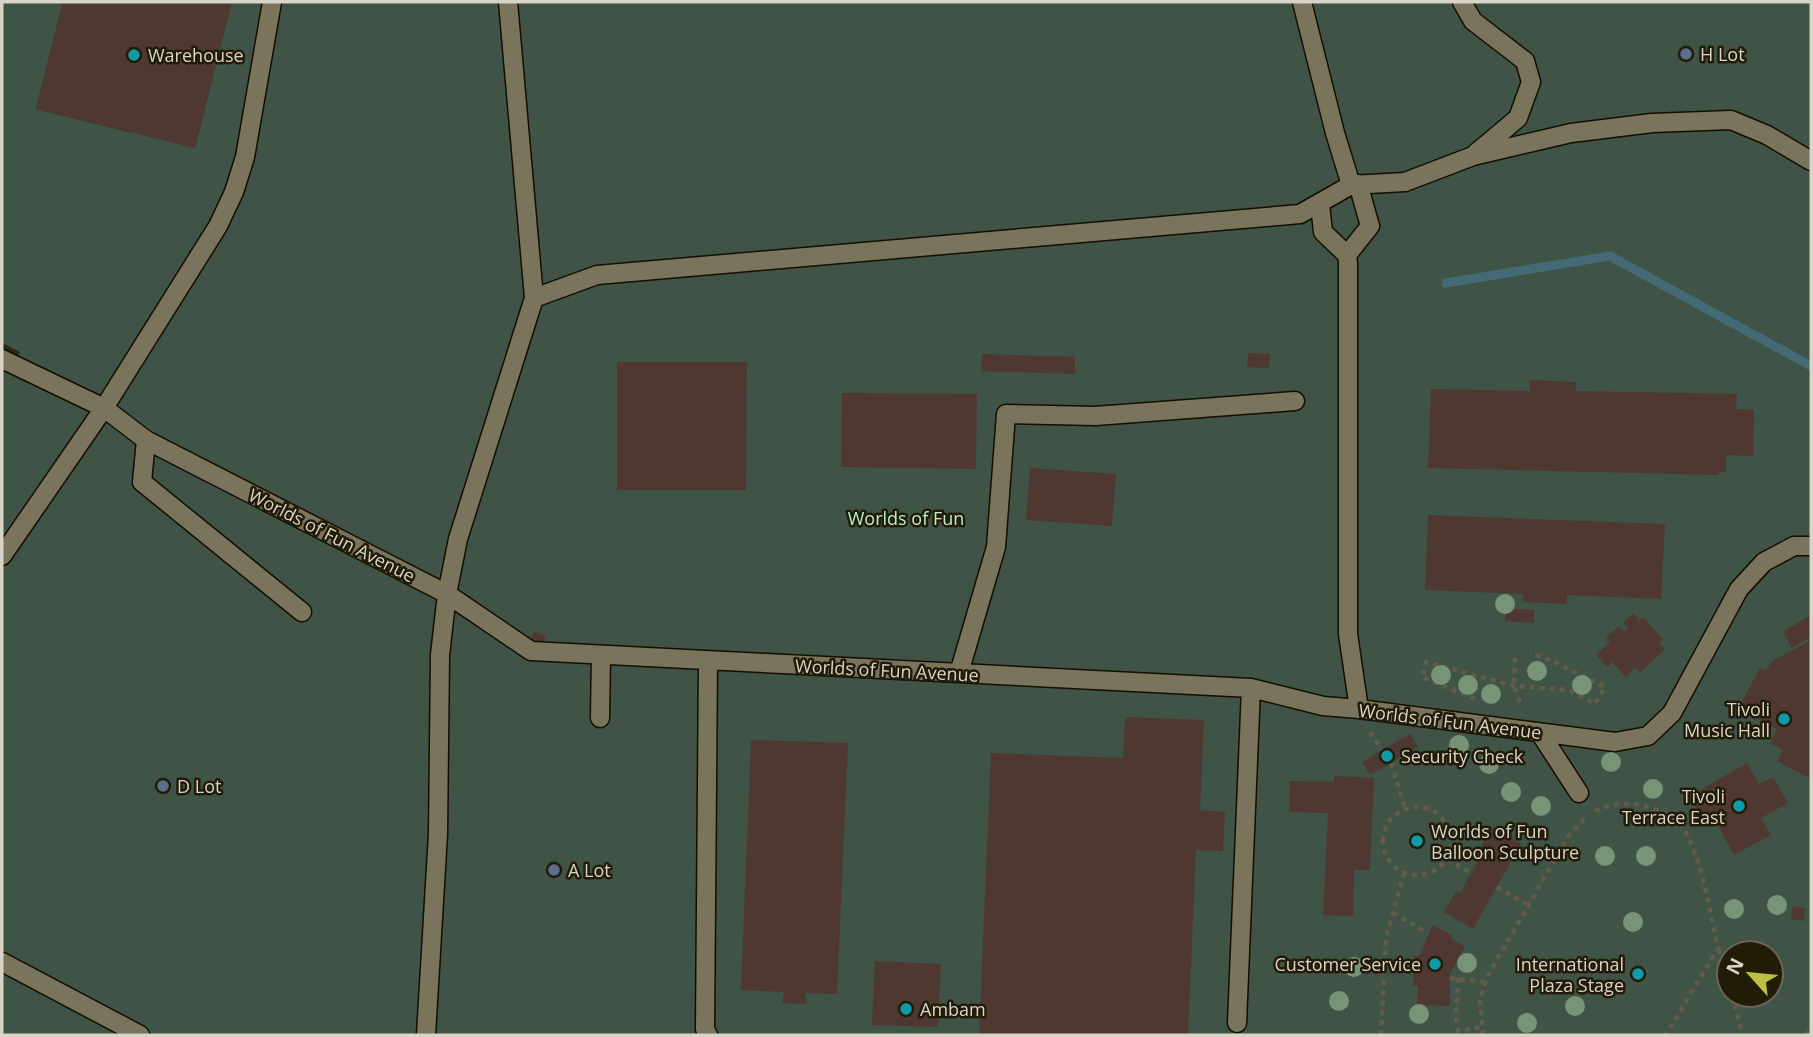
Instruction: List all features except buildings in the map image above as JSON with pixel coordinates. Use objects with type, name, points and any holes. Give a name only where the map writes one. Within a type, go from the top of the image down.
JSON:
[{"type":"street","points":[[2,555],[104,408],[218,226],[234,192],[245,157],[272,2]]},
{"type":"street","points":[[426,1035],[438,834],[440,655],[447,594],[458,539],[534,298],[508,2]]},
{"type":"street","points":[[1302,2],[1335,133],[1370,226],[1347,255],[1348,634],[1359,709]]},
{"type":"street","points":[[1462,2],[1473,21],[1525,61],[1531,82],[1518,118],[1472,156]]},
{"type":"street","points":[[534,298],[597,275],[1300,214],[1355,185],[1405,182],[1472,156],[1571,133],[1652,123],[1731,120],[1767,135],[1811,161]]},
{"type":"street","points":[[1320,204],[1323,232],[1347,255]]},
{"type":"street","name":"Worlds of Fun Avenue","points":[[2,359],[104,408],[146,440],[447,594],[531,652],[1251,688],[1323,706],[1615,742],[1648,736],[1672,713],[1739,589],[1764,562],[1794,546],[1811,546]]},
{"type":"street","points":[[959,673],[996,547],[1006,414],[1095,416],[1295,401]]},
{"type":"street","points":[[146,440],[142,482],[302,612]]},
{"type":"street","points":[[600,718],[601,656]]},
{"type":"street","points":[[708,661],[705,1029],[708,1035]]},
{"type":"street","points":[[1237,1023],[1251,688]]},
{"type":"street","points":[[1540,733],[1579,793]]},
{"type":"street","points":[[2,962],[140,1035]]},
{"type":"path","points":[[1507,730],[1497,713],[1486,704],[1422,677],[1426,662],[1514,686],[1569,690],[1595,705],[1605,687],[1553,661],[1530,653]]},
{"type":"path","points":[[1515,658],[1516,693]]},
{"type":"path","points":[[1391,763],[1405,808]]},
{"type":"path","points":[[1483,1035],[1480,1027],[1480,1000],[1485,982],[1569,835],[1591,813],[1604,807],[1628,803],[1642,805],[1668,814],[1677,821],[1693,846],[1716,939]]},
{"type":"path","points":[[1422,806],[1438,812],[1448,826],[1452,843],[1447,859],[1433,872],[1413,876],[1404,873],[1395,869],[1384,853],[1383,833],[1390,818],[1405,808],[1422,806]]},
{"type":"path","points":[[1447,859],[1471,873]]},
{"type":"path","points":[[1381,1035],[1386,937],[1404,873]]},
{"type":"path","points":[[1497,887],[1528,905]]},
{"type":"path","points":[[1393,913],[1428,933]]},
{"type":"path","points":[[1666,1035],[1715,953]]},
{"type":"path","points":[[1450,978],[1485,982]]},
{"type":"path","points":[[1458,978],[1458,1031],[1480,1027]]},
{"type":"path","points":[[1736,1009],[1743,1035]]},
{"type":"path","points":[[1806,1035],[1811,1029]]},
{"type":"green space","name":"Worlds of Fun","points":[[2,2],[63,2],[36,109],[129,132],[194,2],[1811,2],[1811,1035],[2,1035],[2,370],[9,373],[20,352],[2,343]]},
{"type":"waterway","points":[[1446,283],[1610,256],[1811,366]]},
{"type":"place","name":"H Lot","points":[[1686,54]]},
{"type":"place","name":"Warehouse","points":[[134,55]]},
{"type":"place","name":"Tivoli Music Hall","points":[[1784,719]]},
{"type":"place","name":"Security Check","points":[[1387,756]]},
{"type":"place","name":"D Lot","points":[[163,786]]},
{"type":"place","name":"Tivoli Terrace East","points":[[1739,806]]},
{"type":"place","name":"Worlds of Fun Balloon Sculpture","points":[[1417,841]]},
{"type":"place","name":"A Lot","points":[[554,870]]},
{"type":"place","name":"Customer Service","points":[[1435,964]]},
{"type":"place","name":"International Plaza Stage","points":[[1638,974]]},
{"type":"place","name":"Ambam","points":[[906,1009]]}]
